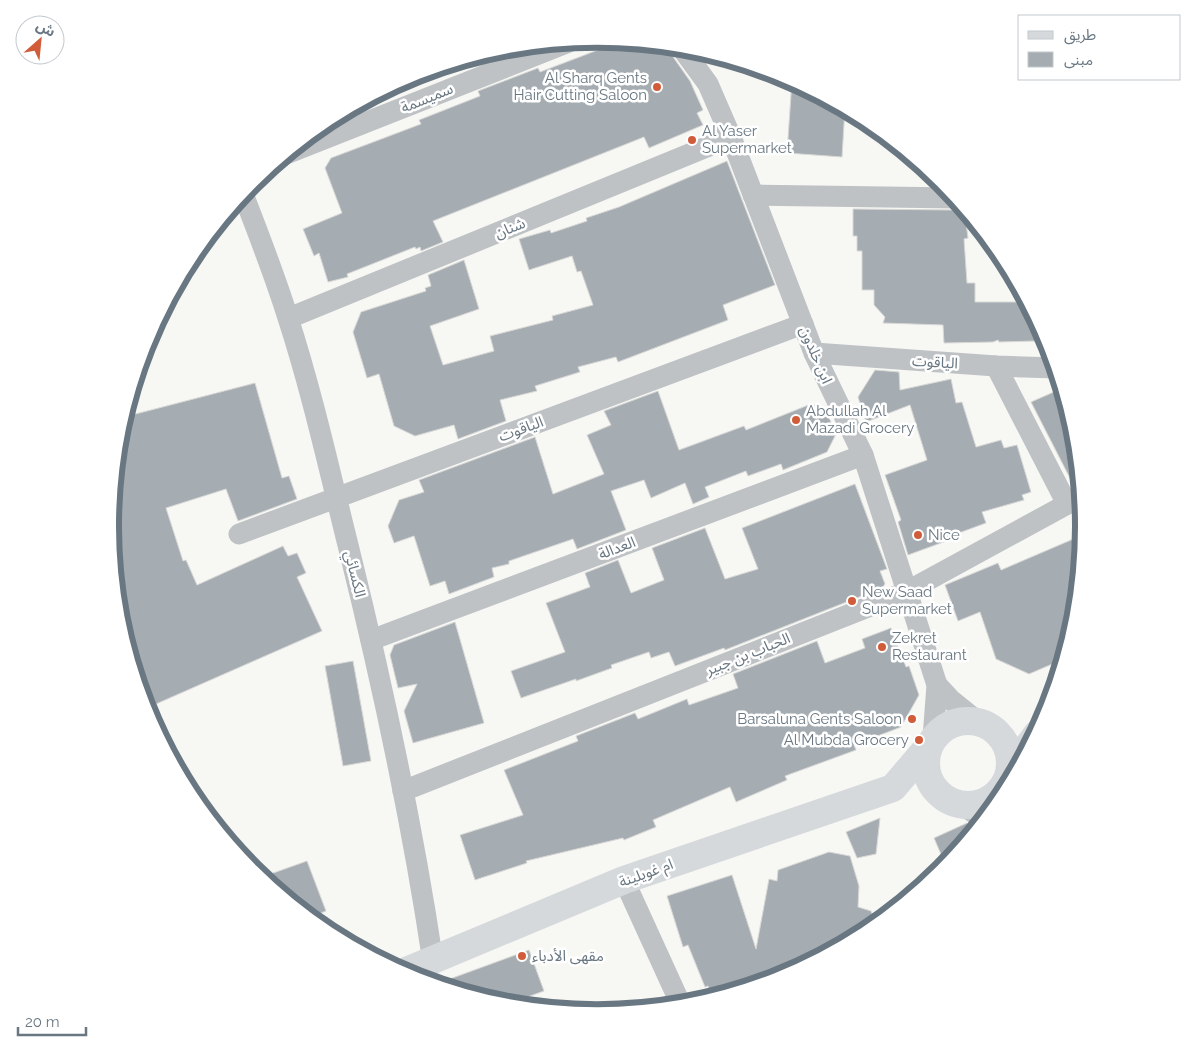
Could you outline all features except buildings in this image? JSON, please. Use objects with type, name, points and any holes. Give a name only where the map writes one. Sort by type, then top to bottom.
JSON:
[{"type":"street","name":"سميسمة","points":[[308,145],[545,51]]},
{"type":"street","name":"ابن خلدون","points":[[688,57],[708,84],[731,137],[814,353],[863,455],[937,685],[931,742]]},
{"type":"street","name":"ابن خلدون","points":[[705,60],[708,84]]},
{"type":"street","name":"شنان","points":[[289,318],[731,137]]},
{"type":"street","points":[[753,195],[945,198]]},
{"type":"street","name":"الكسائي","points":[[246,202],[266,251],[289,318],[337,498],[372,640],[403,790],[433,962]]},
{"type":"street","name":"الياقوت","points":[[239,534],[803,324]]},
{"type":"street","name":"الياقوت","points":[[814,353],[996,366],[1049,368]]},
{"type":"street","points":[[996,366],[1075,500]]},
{"type":"street","name":"العدالة","points":[[372,640],[863,455]]},
{"type":"street","name":"الحباب بن جبير","points":[[403,790],[906,592],[1075,500]]},
{"type":"street","name":"ابن خلدون","points":[[937,685],[951,700],[985,725]]},
{"type":"street","points":[[993,796],[984,803],[965,808],[893,788],[945,727],[960,721],[1031,729]]},
{"type":"street","points":[[985,725],[1004,740],[1010,755],[1006,774]]},
{"type":"street","points":[[931,742],[925,761],[927,776],[934,790],[965,808]]},
{"type":"street","name":"ام غويلينة","points":[[415,968],[624,880],[893,788]]},
{"type":"street","points":[[624,880],[677,997]]},
{"type":"place","name":"Al Sharq Gents Hair Cutting Saloon","points":[[657,87]]},
{"type":"place","name":"Al Yaser Supermarket","points":[[692,140]]},
{"type":"place","name":"Abdullah Al Mazadi Grocery","points":[[796,420]]},
{"type":"place","name":"Nice","points":[[918,535]]},
{"type":"place","name":"New Saad Supermarket","points":[[852,601]]},
{"type":"place","name":"Zekret Restaurant","points":[[882,647]]},
{"type":"place","name":"Barsaluna Gents Saloon","points":[[912,719]]},
{"type":"place","name":"Al Mubda Grocery","points":[[919,740]]},
{"type":"place","name":"مقهى الأدباء","points":[[522,956]]}]
